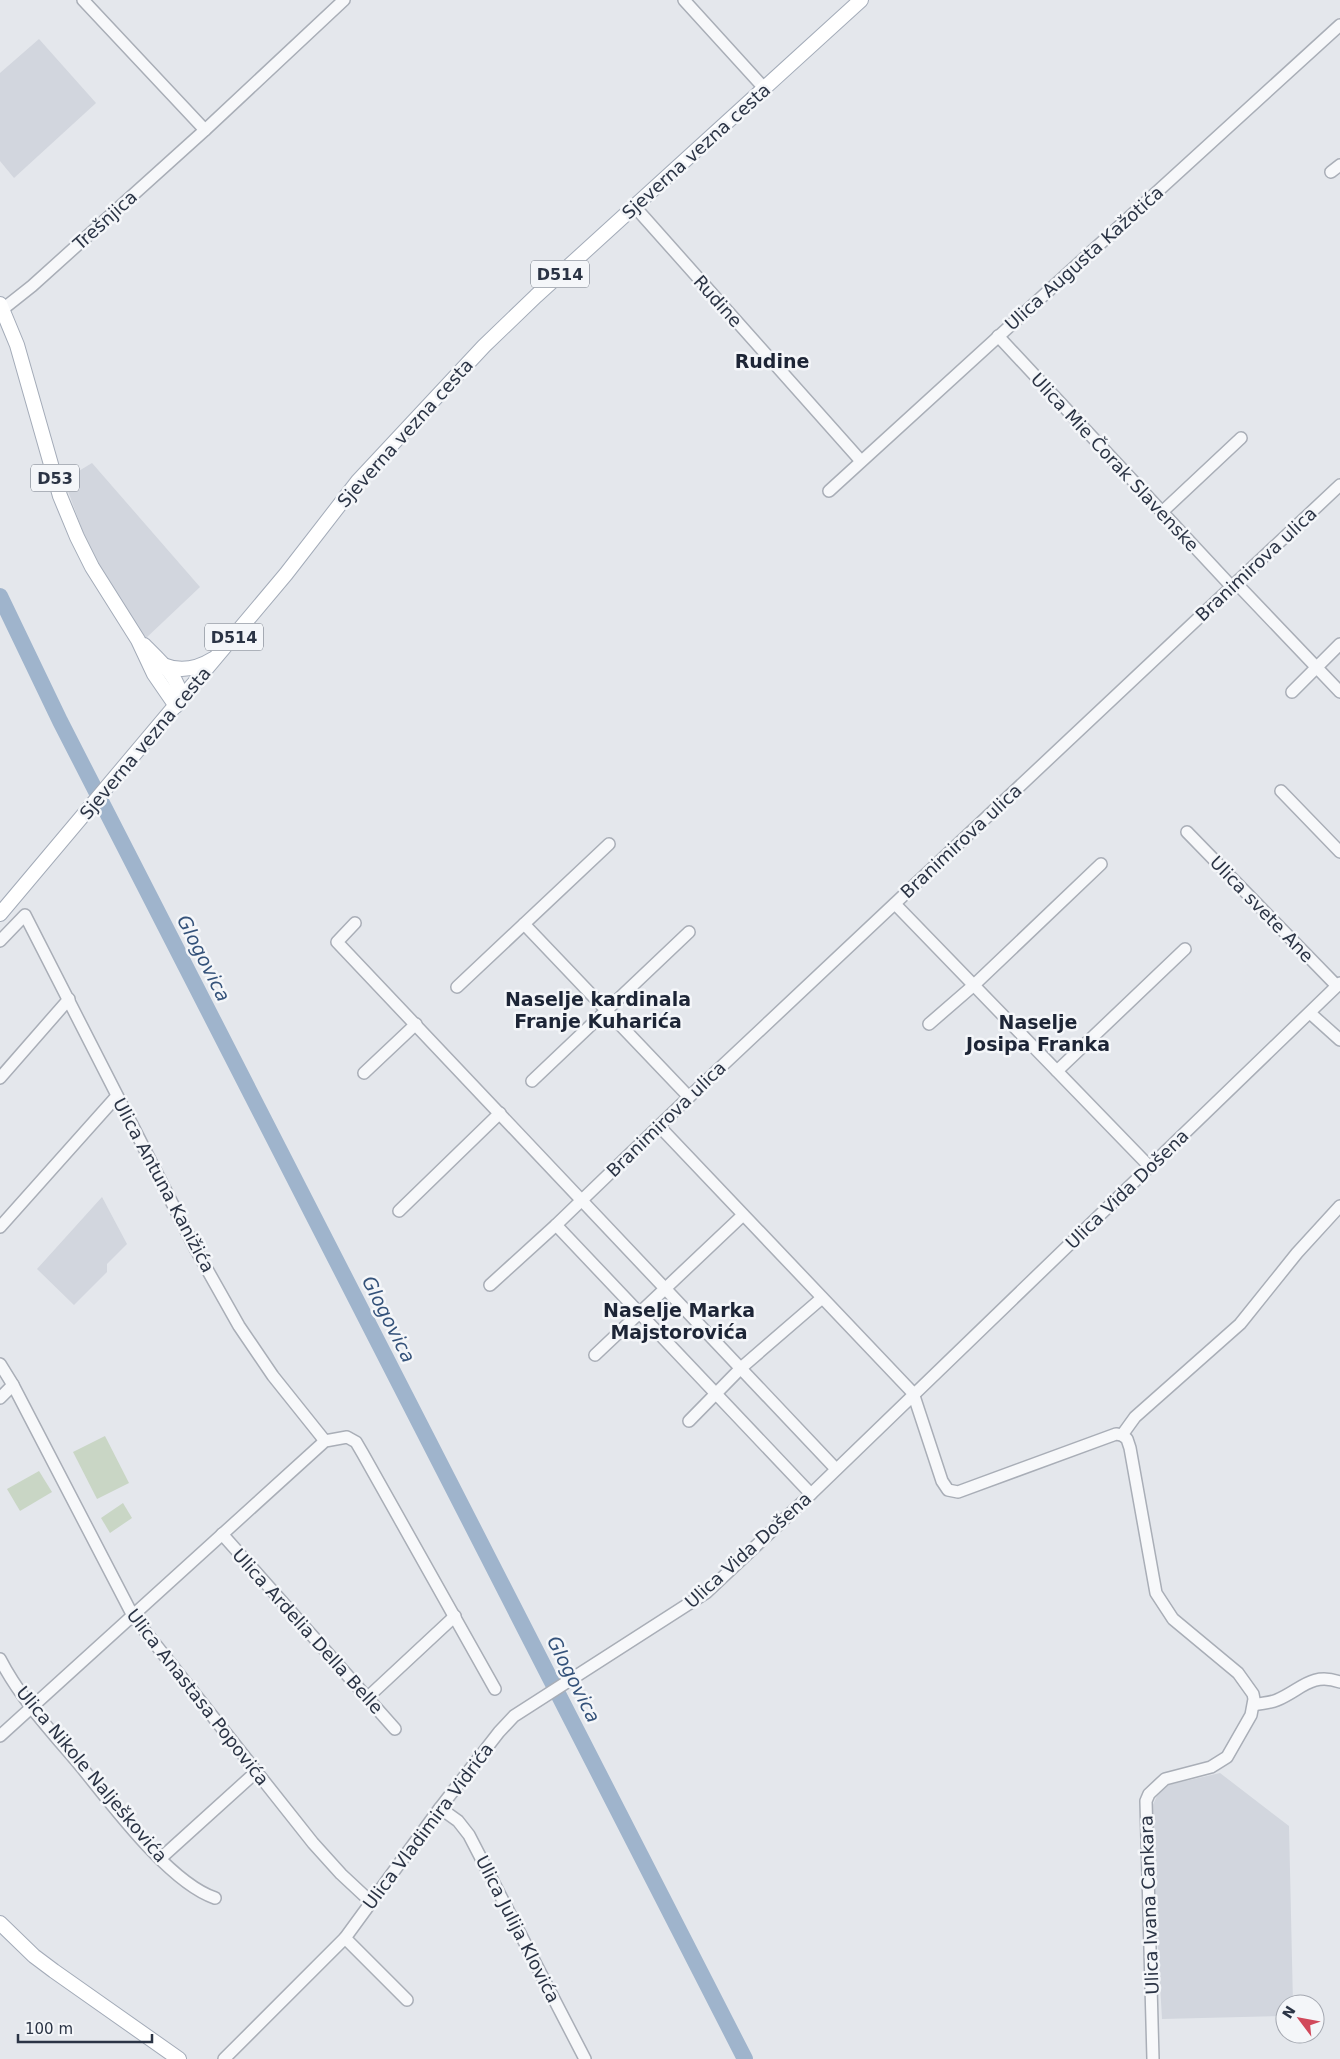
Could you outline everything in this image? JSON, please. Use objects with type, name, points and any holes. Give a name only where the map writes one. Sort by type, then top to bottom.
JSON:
[{"type":"main road","name":"Sjeverna vezna cesta","points":[[0,914],[286,574],[358,481],[435,397],[536,296],[861,0]]},
{"type":"main road","name":"D53","points":[[2,306],[17,345],[60,496],[76,537],[92,567],[138,640],[154,674],[178,703]]},
{"type":"main road","name":"D53","points":[[138,640],[163,665],[176,682],[181,694],[178,703]]},
{"type":"main road","points":[[163,665],[176,669],[191,668],[218,656]]},
{"type":"main road","points":[[0,1923],[27,1950],[54,1971],[179,2059]]},
{"type":"street","points":[[83,0],[205,130]]},
{"type":"street","name":"Trešnjica","points":[[2,306],[32,286],[205,130],[344,0]]},
{"type":"street","points":[[684,0],[764,89]]},
{"type":"street","name":"Ulica Augusta Kažotića","points":[[829,491],[1340,25]]},
{"type":"street","name":"Rudine","points":[[635,207],[861,461]]},
{"type":"street","name":"Ulica Mie Čorak Slavenske","points":[[998,336],[1162,512],[1340,692]]},
{"type":"street","points":[[1162,512],[1241,438]]},
{"type":"street","name":"Branimirova ulica","points":[[490,1285],[556,1225],[689,1097],[1340,485]]},
{"type":"street","points":[[1292,692],[1340,644]]},
{"type":"street","points":[[1281,791],[1340,852]]},
{"type":"street","name":"Ulica svete Ane","points":[[1187,832],[1338,985]]},
{"type":"street","points":[[457,987],[609,844]]},
{"type":"street","points":[[929,1024],[974,985],[1101,864]]},
{"type":"street","points":[[895,904],[1150,1167]]},
{"type":"street","name":"Ulica Antuna Kanižića","points":[[0,941],[25,915],[195,1248],[239,1326],[273,1376],[325,1440]]},
{"type":"street","points":[[355,923],[337,942],[583,1199],[836,1469]]},
{"type":"street","points":[[524,924],[689,1097]]},
{"type":"street","points":[[532,1081],[690,932]]},
{"type":"street","points":[[1057,1070],[1185,949]]},
{"type":"street","name":"Ulica Vida Došena","points":[[514,1716],[707,1592],[1338,985]]},
{"type":"street","points":[[0,1078],[69,999]]},
{"type":"street","points":[[1310,1013],[1340,1040]]},
{"type":"street","points":[[364,1073],[416,1024]]},
{"type":"street","points":[[0,1227],[117,1096]]},
{"type":"street","points":[[399,1211],[500,1113]]},
{"type":"street","points":[[659,1126],[913,1393],[942,1481],[948,1490],[958,1492],[1116,1434],[1122,1435],[1127,1439],[1130,1448],[1156,1593],[1173,1619],[1238,1673],[1253,1694],[1254,1705],[1279,1699],[1301,1685],[1314,1680],[1326,1679],[1340,1682]]},
{"type":"street","points":[[1122,1435],[1135,1417],[1240,1324],[1297,1253],[1340,1206]]},
{"type":"street","points":[[595,1354],[743,1215]]},
{"type":"street","points":[[556,1225],[811,1494]]},
{"type":"street","points":[[689,1422],[742,1368],[822,1298]]},
{"type":"street","name":"Ulica Anastasa Popovića","points":[[0,1364],[13,1385],[133,1616],[329,1862],[371,1902]]},
{"type":"street","points":[[0,1398],[13,1385]]},
{"type":"street","points":[[0,1736],[325,1440],[347,1437],[356,1442],[495,1689]]},
{"type":"street","name":"Ulica Ardelia Della Belle","points":[[222,1534],[395,1728]]},
{"type":"street","points":[[368,1697],[455,1616]]},
{"type":"street","name":"Ulica Nikole Nalješkovića","points":[[0,1659],[32,1708],[134,1831],[160,1858],[204,1894],[215,1898]]},
{"type":"street","name":"Ulica Ivana Cankara","points":[[1153,2059],[1146,1801],[1149,1794],[1165,1779],[1211,1767],[1227,1758],[1251,1715],[1254,1705]]},
{"type":"street","name":"Ulica Vladimira Vidrića","points":[[224,2059],[345,1938],[440,1808],[499,1732],[514,1716]]},
{"type":"street","points":[[160,1858],[256,1772]]},
{"type":"street","name":"Ulica Julija Klovića","points":[[440,1808],[458,1821],[469,1835],[585,2059]]},
{"type":"street","points":[[345,1938],[408,2000]]},
{"type":"shaded area","points":[[39,39],[96,103],[14,178],[0,161],[0,73]]},
{"type":"shaded area","points":[[92,463],[200,587],[145,639],[117,600],[88,546],[64,480]]},
{"type":"shaded area","points":[[102,1197],[127,1244],[107,1264],[107,1272],[74,1305],[37,1269]]},
{"type":"shaded area","points":[[1220,1773],[1289,1826],[1293,1994],[1275,1994],[1275,2016],[1162,2019],[1150,1811],[1157,1796],[1168,1785]]},
{"type":"green space","points":[[105,1436],[129,1483],[97,1499],[73,1452]]},
{"type":"green space","points":[[39,1471],[52,1492],[20,1511],[7,1489]]},
{"type":"green space","points":[[123,1503],[132,1518],[110,1533],[101,1518]]},
{"type":"waterway","name":"Glogovica","points":[[0,596],[60,721],[745,2059]]},
{"type":"district","name":"Rudine","points":[[772,361]]},
{"type":"district","name":"Naselje kardinala Franje Kuharića","points":[[598,1010]]},
{"type":"district","name":"Naselje Josipa Franka","points":[[1038,1033]]},
{"type":"district","name":"Naselje Marka Majstorovića","points":[[679,1321]]}]
